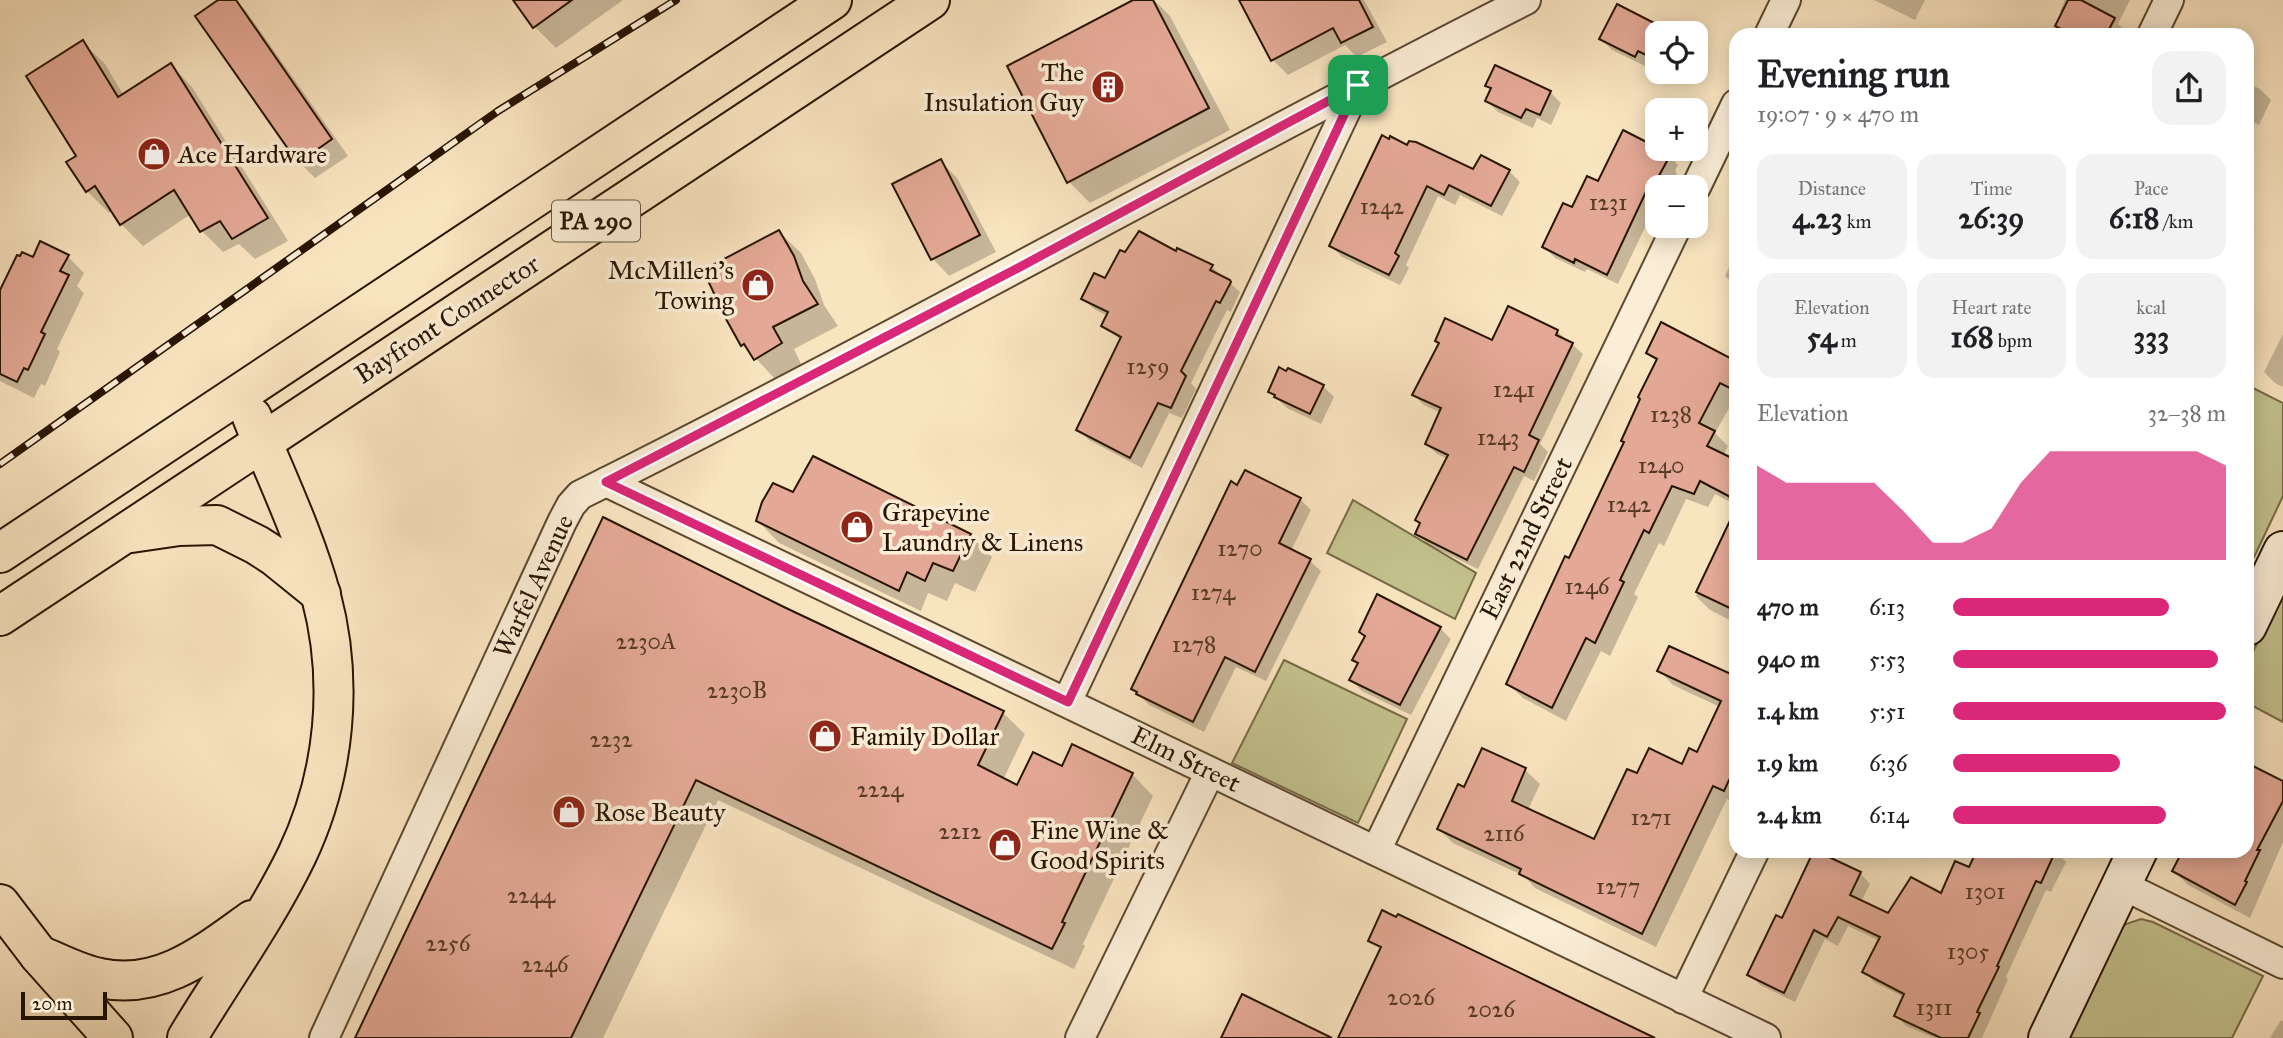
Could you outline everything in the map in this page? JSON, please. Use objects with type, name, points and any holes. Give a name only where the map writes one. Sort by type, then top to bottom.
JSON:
[{"type":"main road","name":"Bayfront Connector","points":[[0,553],[832,0]]},
{"type":"main road","name":"Bayfront Connector","points":[[0,616],[930,0]]},
{"type":"main road","points":[[187,1038],[297,855],[322,786],[331,744],[334,702],[332,665],[328,627],[320,594],[310,562],[242,392]]},
{"type":"main road","points":[[121,534],[178,526],[217,525],[265,551],[320,594]]},
{"type":"main road","points":[[2254,611],[2283,551]]},
{"type":"main road","points":[[2048,1038],[2134,858]]},
{"type":"main road","points":[[0,904],[39,955],[113,1038]]},
{"type":"main road","points":[[39,955],[82,974],[100,978],[117,981],[151,979],[185,966],[265,911]]},
{"type":"street","name":"Warfel Avenue","points":[[324,1038],[562,522],[580,495],[1018,268],[1358,85],[1526,0]]},
{"type":"street","points":[[1772,28],[1786,0]]},
{"type":"street","points":[[2155,28],[2169,0]]},
{"type":"street","points":[[1068,702],[1358,85]]},
{"type":"street","points":[[1702,175],[1729,119]]},
{"type":"street","name":"East 22nd Street","points":[[1376,851],[1671,238]]},
{"type":"street","name":"Elm Street","points":[[606,482],[1766,1038]]},
{"type":"street","points":[[1080,1038],[1210,772]]},
{"type":"street","points":[[1683,999],[1751,858]]},
{"type":"street","points":[[2122,885],[2283,964]]},
{"type":"shaded area","points":[[2254,388],[2283,403],[2283,496],[2254,557]]},
{"type":"shaded area","points":[[1353,500],[1476,573],[1455,619],[1327,553]]},
{"type":"shaded area","points":[[2283,587],[2283,722],[2254,707],[2254,650]]},
{"type":"shaded area","points":[[1284,660],[1407,719],[1358,823],[1232,763]]},
{"type":"shaded area","points":[[2141,919],[2153,922],[2263,976],[2232,1038],[2066,1038],[2120,930],[2126,924]]},
{"type":"building","points":[[218,0],[236,0],[332,139],[298,163],[195,16]]},
{"type":"building","points":[[513,0],[572,0],[533,28]]},
{"type":"building","name":"The Insulation Guy","points":[[1133,0],[1153,0],[1209,108],[1067,183],[1007,66]]},
{"type":"building","points":[[1239,0],[1359,0],[1373,27],[1341,43],[1333,28],[1271,61]]},
{"type":"building","points":[[2068,0],[2081,0],[2115,18],[2110,28],[2055,26]]},
{"type":"building","points":[[1617,4],[1650,21],[1645,21],[1645,54],[1638,51],[1635,57],[1599,39]]},
{"type":"building","points":[[83,40],[118,97],[171,63],[268,218],[232,239],[220,221],[200,232],[174,190],[120,225],[95,186],[86,192],[66,162],[76,156],[26,76]]},
{"type":"building","points":[[1495,65],[1551,91],[1540,115],[1526,109],[1521,118],[1485,101],[1491,88],[1485,86]]},
{"type":"building","points":[[1623,130],[1645,141],[1645,161],[1667,161],[1659,175],[1645,175],[1645,194],[1607,275],[1542,247],[1563,203],[1572,207],[1587,176],[1598,181]]},
{"type":"building","points":[[1382,135],[1407,145],[1409,141],[1416,142],[1473,169],[1481,155],[1510,170],[1491,206],[1449,185],[1444,195],[1427,186],[1395,253],[1399,256],[1389,275],[1329,246]]},
{"type":"building","points":[[941,159],[980,235],[931,260],[892,184]]},
{"type":"building","points":[[779,230],[794,256],[803,281],[818,304],[773,327],[782,343],[754,360],[744,344],[741,346],[703,270]]},
{"type":"building","points":[[1139,231],[1176,251],[1177,248],[1213,265],[1210,270],[1231,282],[1220,303],[1216,301],[1181,371],[1186,376],[1171,408],[1158,403],[1130,458],[1076,430],[1121,337],[1101,326],[1108,312],[1081,299],[1094,273],[1105,278],[1120,250],[1125,252]]},
{"type":"building","points":[[40,241],[69,255],[60,271],[69,275],[41,332],[45,334],[28,370],[24,368],[17,382],[0,374],[0,290],[17,255],[20,256],[22,252],[33,257]]},
{"type":"building","points":[[1508,306],[1558,330],[1556,335],[1573,343],[1529,435],[1539,440],[1524,472],[1514,467],[1467,560],[1415,534],[1420,523],[1415,520],[1448,455],[1425,444],[1441,408],[1412,395],[1439,343],[1435,341],[1445,318],[1492,340]]},
{"type":"building","points":[[1661,322],[1729,357],[1729,388],[1720,383],[1699,423],[1715,431],[1707,446],[1729,457],[1729,496],[1700,481],[1694,494],[1672,486],[1649,533],[1644,530],[1620,580],[1624,582],[1595,643],[1586,638],[1552,708],[1506,684],[1565,556],[1569,558],[1624,442],[1621,441],[1640,399],[1638,397],[1657,359],[1646,353]]},
{"type":"building","points":[[1279,367],[1286,371],[1288,368],[1324,385],[1310,414],[1268,392]]},
{"type":"building","points":[[813,456],[971,534],[953,571],[933,563],[925,581],[907,572],[899,591],[756,521],[762,502],[773,483],[793,492]]},
{"type":"building","points":[[1245,470],[1301,498],[1279,543],[1311,559],[1255,672],[1225,657],[1193,722],[1131,689],[1231,481],[1237,485]]},
{"type":"building","points":[[603,517],[786,608],[1004,711],[978,765],[1017,785],[1033,752],[1062,766],[1072,744],[1133,773],[1062,922],[1065,923],[1052,949],[696,780],[571,1038],[355,1038]]},
{"type":"building","points":[[1729,523],[1729,608],[1696,592]]},
{"type":"building","points":[[1377,594],[1441,627],[1400,705],[1349,680],[1358,663],[1352,660],[1365,636],[1359,632]]},
{"type":"building","points":[[1669,646],[1729,673],[1729,780],[1724,791],[1713,786],[1642,934],[1519,874],[1521,869],[1437,829],[1458,784],[1464,787],[1482,748],[1526,768],[1512,801],[1594,839],[1627,769],[1637,773],[1649,748],[1682,764],[1689,748],[1697,752],[1721,701],[1657,671]]},
{"type":"building","points":[[2254,766],[2283,781],[2283,801],[2257,850],[2260,850],[2235,905],[2172,871],[2179,858],[2254,858]]},
{"type":"building","points":[[1810,858],[1831,858],[1861,872],[1850,895],[1888,913],[1911,877],[1941,893],[1955,861],[1969,867],[1973,858],[2052,858],[2041,883],[2036,881],[1968,1038],[1941,1038],[1894,1016],[1904,994],[1862,972],[1880,937],[1838,917],[1827,937],[1814,930],[1784,993],[1747,975],[1776,915],[1782,918]]},
{"type":"building","points":[[1382,910],[1396,917],[1398,914],[1655,1038],[1338,1038],[1381,947],[1368,941]]},
{"type":"building","points":[[1242,994],[1332,1038],[1221,1038]]},
{"type":"railway","points":[[0,464],[498,111],[676,0]]},
{"type":"place","name":"The Insulation Guy","points":[[1108,87]]},
{"type":"place","name":"Ace Hardware","points":[[154,154]]},
{"type":"place","name":"McMillen's Towing","points":[[758,285]]},
{"type":"place","name":"Grapevine Laundry & Linens","points":[[857,527]]},
{"type":"place","name":"Family Dollar","points":[[825,736]]},
{"type":"place","name":"Rose Beauty","points":[[569,812]]},
{"type":"place","name":"Fine Wine & Good Spirits","points":[[1005,845]]},
{"type":"route","points":[[1358,85],[1068,702],[606,482],[1018,268],[1358,85]]}]
